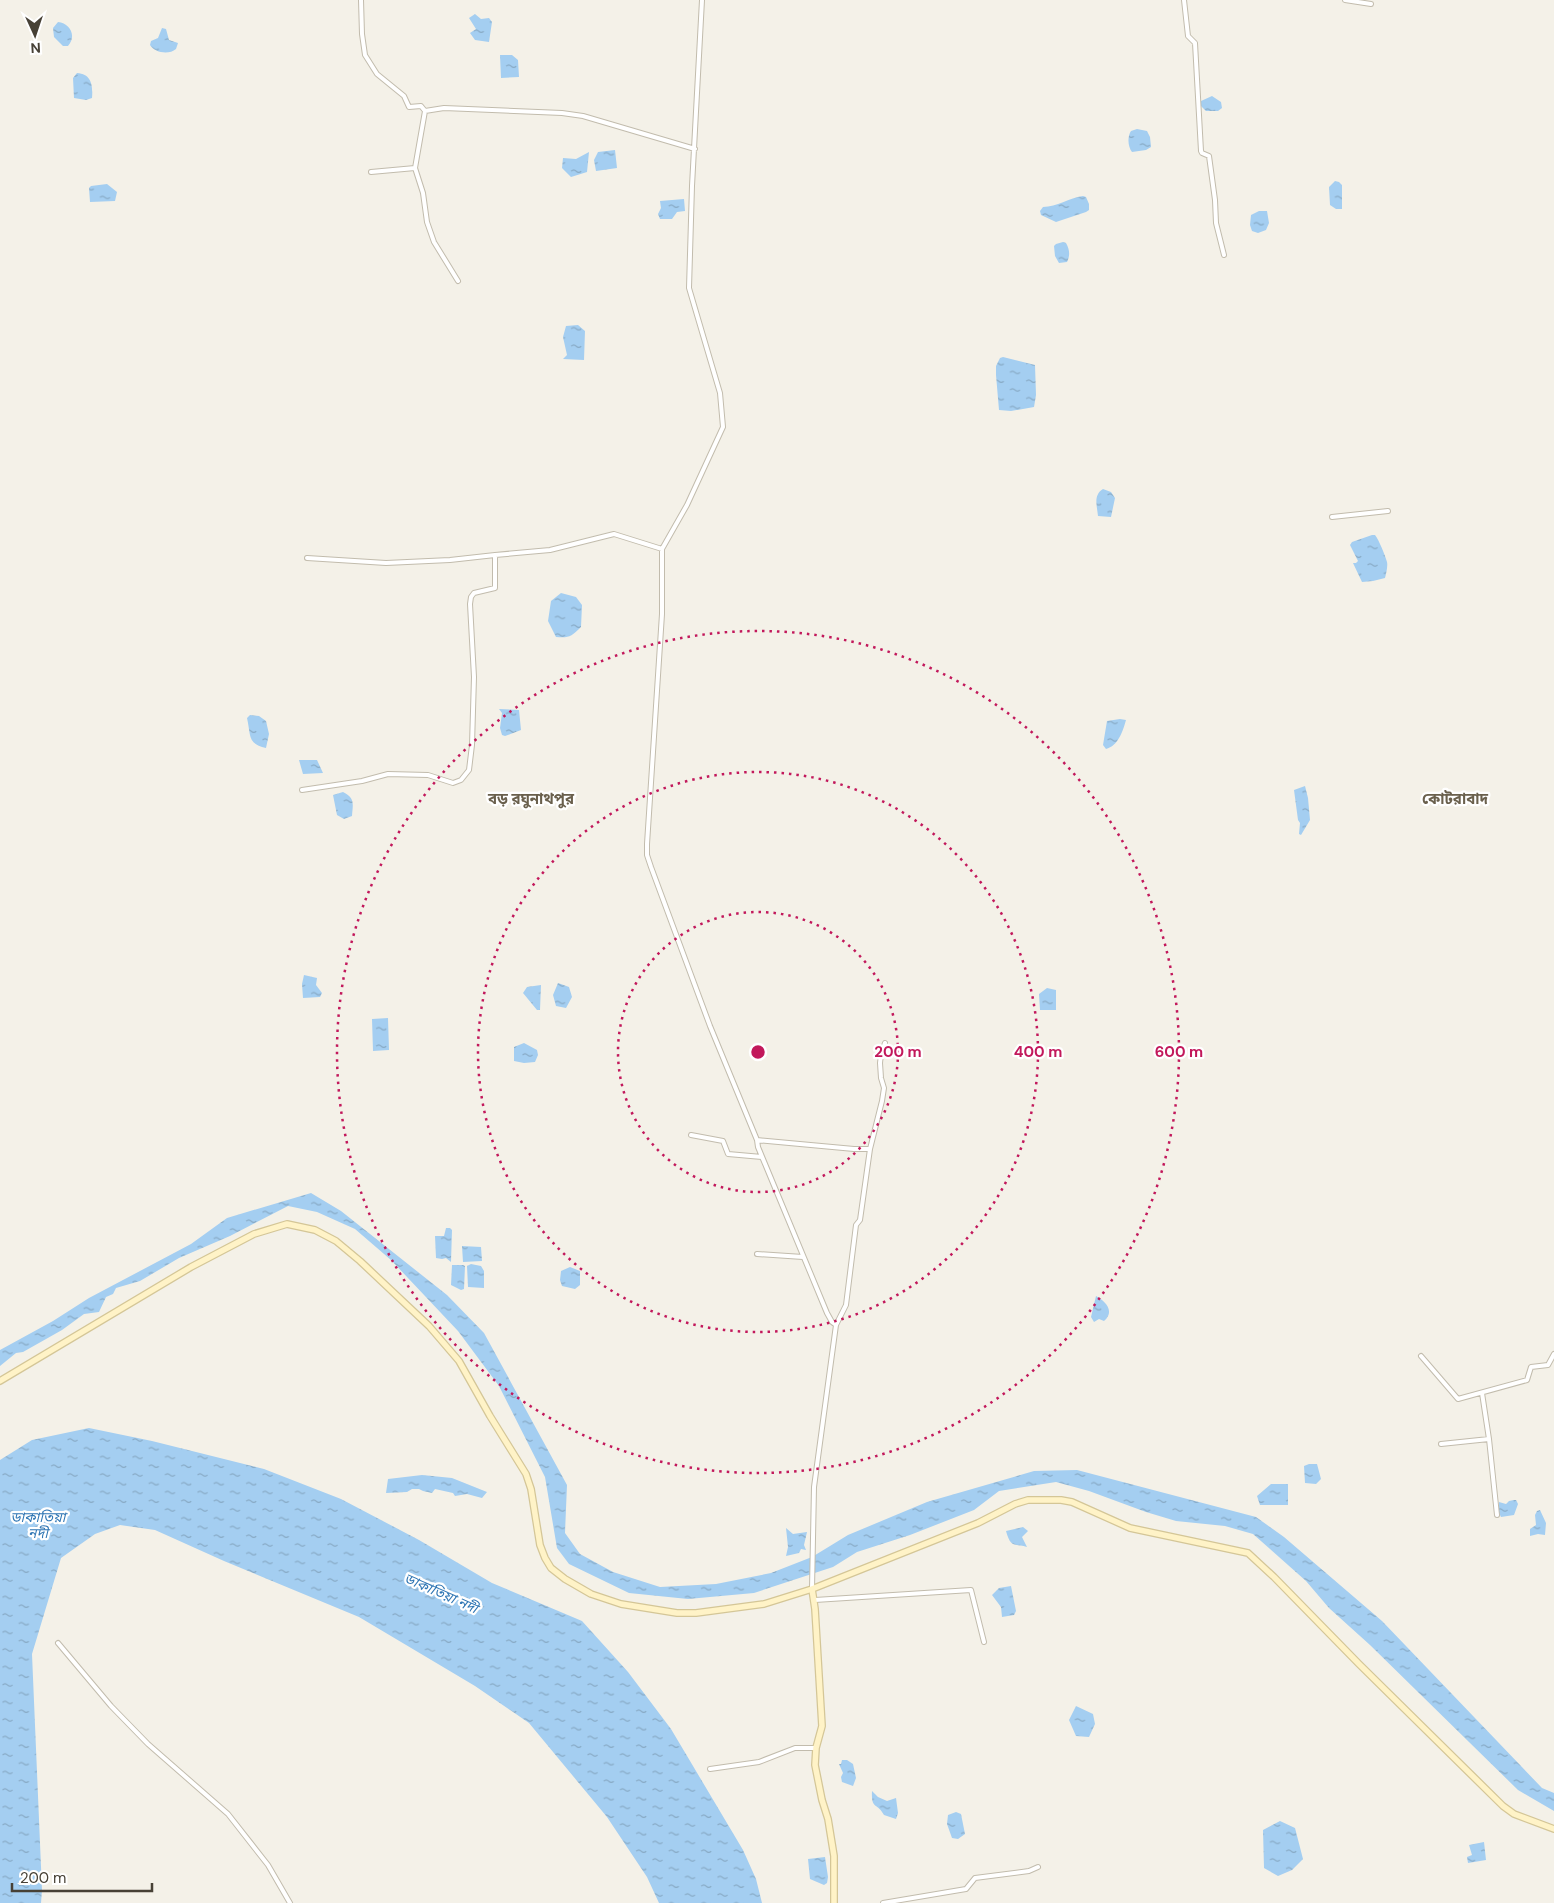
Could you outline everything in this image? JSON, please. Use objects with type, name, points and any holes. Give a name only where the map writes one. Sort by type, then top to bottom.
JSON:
[{"type":"main road","points":[[0,1381],[190,1267],[254,1234],[287,1224],[315,1230],[336,1241],[360,1262],[429,1326],[459,1361],[526,1474],[533,1497],[540,1545],[551,1568],[590,1594],[621,1604],[677,1613],[696,1614],[764,1604],[812,1589],[978,1523],[1015,1504],[1050,1498],[1072,1502],[1104,1518],[1130,1528],[1248,1553],[1423,1728],[1452,1753],[1503,1806],[1514,1814],[1554,1829]]},
{"type":"main road","points":[[812,1589],[815,1600],[822,1726],[816,1748],[815,1765],[828,1819],[834,1856],[834,1903]]},
{"type":"street","points":[[361,0],[365,55],[378,74],[404,96],[409,107],[421,106],[424,111],[415,168],[423,193],[427,222],[434,242],[458,281]]},
{"type":"street","points":[[702,0],[692,186],[689,288],[720,393],[723,426],[687,505],[662,549],[662,614],[647,855],[710,1026],[757,1140],[762,1157],[827,1313],[836,1325]]},
{"type":"street","points":[[1184,0],[1188,36],[1195,43],[1201,151],[1209,156],[1216,200],[1216,223],[1224,255]]},
{"type":"street","points":[[1345,0],[1370,4]]},
{"type":"street","points":[[424,111],[444,108],[562,113],[582,116],[695,149]]},
{"type":"street","points":[[371,172],[415,168]]},
{"type":"street","points":[[1332,517],[1388,511]]},
{"type":"street","points":[[307,558],[386,563],[450,560],[550,550],[614,534],[662,549]]},
{"type":"street","points":[[302,790],[362,781],[388,774],[428,775],[453,783],[461,780],[469,770],[474,677],[471,597],[474,593],[495,588],[495,555]]},
{"type":"street","points":[[812,1589],[814,1487],[836,1325],[846,1305],[856,1225],[860,1220],[863,1206],[862,1201],[870,1149],[883,1095],[884,1088],[880,1063],[885,1043]]},
{"type":"street","points":[[691,1135],[722,1141],[728,1154],[762,1157]]},
{"type":"street","points":[[757,1140],[870,1149]]},
{"type":"street","points":[[757,1254],[803,1257]]},
{"type":"street","points":[[1421,1356],[1458,1399],[1526,1380],[1531,1367],[1548,1366],[1554,1354]]},
{"type":"street","points":[[1482,1393],[1497,1515]]},
{"type":"street","points":[[1440,1444],[1489,1440]]},
{"type":"street","points":[[815,1600],[971,1590],[984,1642]]},
{"type":"street","points":[[58,1643],[111,1706],[148,1744],[228,1814],[268,1865],[290,1903]]},
{"type":"street","points":[[710,1769],[759,1762],[795,1748],[816,1748]]},
{"type":"street","points":[[883,1903],[966,1889],[975,1878],[1029,1871],[1038,1867]]},
{"type":"water","points":[[475,14],[481,19],[489,18],[492,22],[489,42],[475,40],[470,33],[476,29],[469,18]]},
{"type":"water","points":[[58,22],[69,27],[71,31],[72,38],[68,46],[63,46],[54,37],[53,28]]},
{"type":"water","points":[[162,28],[166,29],[169,40],[178,43],[173,51],[155,50],[150,45],[151,41],[158,38]]},
{"type":"water","points":[[500,55],[512,55],[518,60],[519,77],[501,78]]},
{"type":"water","points":[[77,73],[89,78],[92,85],[92,98],[86,100],[74,98],[73,78]]},
{"type":"water","points":[[1212,96],[1221,102],[1222,108],[1218,111],[1206,111],[1201,106],[1201,101]]},
{"type":"water","points":[[1137,129],[1147,131],[1151,147],[1146,150],[1132,152],[1129,145],[1129,136],[1131,131]]},
{"type":"water","points":[[615,150],[617,168],[596,171],[594,160],[598,152]]},
{"type":"water","points":[[589,152],[587,172],[571,177],[562,168],[563,158],[576,159]]},
{"type":"water","points":[[1335,181],[1342,185],[1342,209],[1336,209],[1330,205],[1329,187]]},
{"type":"water","points":[[107,184],[117,192],[115,201],[90,202],[89,188],[91,186]]},
{"type":"water","points":[[1083,196],[1086,197],[1089,204],[1089,210],[1086,212],[1056,222],[1041,215],[1040,211],[1043,207],[1053,206]]},
{"type":"water","points":[[684,199],[685,211],[677,212],[672,219],[660,219],[658,214],[661,208],[660,201]]},
{"type":"water","points":[[1259,211],[1267,211],[1269,223],[1266,230],[1258,233],[1252,231],[1250,225],[1251,215]]},
{"type":"water","points":[[1063,242],[1066,243],[1068,248],[1069,257],[1067,262],[1059,263],[1055,256],[1054,246]]},
{"type":"water","points":[[578,325],[585,331],[584,360],[563,359],[567,355],[563,337],[566,326]]},
{"type":"water","points":[[1003,357],[1035,365],[1036,395],[1034,407],[1011,411],[999,410],[996,366],[1000,358]]},
{"type":"water","points":[[1103,489],[1111,492],[1115,498],[1111,517],[1098,516],[1097,498]]},
{"type":"water","points":[[1372,535],[1377,537],[1387,564],[1385,578],[1362,582],[1353,563],[1358,561],[1350,545],[1352,542]]},
{"type":"water","points":[[561,593],[576,597],[582,605],[581,627],[570,636],[556,637],[548,621],[551,601]]},
{"type":"water","points":[[499,709],[519,710],[521,730],[505,736],[502,735],[500,728],[502,713]]},
{"type":"water","points":[[250,715],[259,716],[266,721],[269,734],[266,748],[256,744],[251,738],[247,718]]},
{"type":"water","points":[[1126,720],[1122,733],[1114,745],[1106,749],[1103,745],[1107,721]]},
{"type":"water","points":[[299,760],[317,760],[323,773],[303,774]]},
{"type":"water","points":[[1305,786],[1310,820],[1301,835],[1299,834],[1300,823],[1294,790]]},
{"type":"water","points":[[343,792],[350,796],[353,804],[352,816],[344,819],[337,815],[333,795]]},
{"type":"water","points":[[304,975],[317,978],[316,985],[322,993],[320,997],[303,998],[302,984]]},
{"type":"water","points":[[558,983],[569,987],[572,997],[566,1008],[556,1006],[553,995]]},
{"type":"water","points":[[541,985],[540,1010],[537,1010],[523,993],[527,987]]},
{"type":"water","points":[[1047,988],[1056,990],[1056,1010],[1040,1010],[1039,994]]},
{"type":"water","points":[[388,1018],[389,1050],[373,1051],[372,1019]]},
{"type":"water","points":[[524,1043],[537,1050],[538,1055],[535,1062],[524,1063],[514,1061],[514,1047]]},
{"type":"water","points":[[311,1193],[341,1211],[447,1295],[484,1333],[567,1485],[565,1533],[580,1554],[613,1572],[660,1587],[716,1584],[771,1573],[812,1557],[848,1535],[927,1502],[1034,1471],[1077,1470],[1256,1517],[1284,1537],[1382,1621],[1542,1788],[1554,1793],[1554,1811],[1518,1790],[1370,1645],[1329,1608],[1306,1581],[1253,1534],[1225,1526],[1176,1521],[1089,1491],[1056,1482],[999,1491],[974,1510],[910,1535],[857,1552],[833,1567],[754,1593],[688,1599],[629,1593],[569,1564],[557,1548],[545,1477],[499,1386],[458,1331],[391,1260],[355,1229],[317,1212],[288,1206],[230,1236],[179,1258],[140,1281],[116,1288],[113,1294],[106,1297],[99,1312],[84,1314],[62,1330],[23,1352],[16,1353],[0,1366],[0,1350],[53,1321],[89,1298],[191,1244],[227,1218]]},
{"type":"water","points":[[446,1228],[452,1230],[451,1262],[446,1258],[436,1258],[435,1236],[444,1236]]},
{"type":"water","points":[[462,1246],[481,1247],[482,1261],[463,1262]]},
{"type":"water","points":[[471,1264],[481,1266],[484,1271],[484,1288],[468,1287],[467,1266]]},
{"type":"water","points":[[452,1265],[465,1266],[464,1289],[461,1290],[451,1285]]},
{"type":"water","points":[[570,1267],[580,1271],[580,1285],[575,1289],[562,1286],[560,1280],[561,1271]]},
{"type":"water","points":[[1096,1296],[1108,1306],[1109,1313],[1104,1321],[1099,1319],[1094,1322],[1091,1317]]},
{"type":"water","name":"ডাকাতিয়া নদী","points":[[89,1428],[152,1441],[264,1469],[341,1499],[419,1540],[492,1583],[582,1621],[628,1672],[671,1729],[743,1850],[756,1879],[762,1903],[659,1903],[647,1877],[607,1817],[529,1723],[475,1686],[359,1617],[155,1530],[120,1525],[95,1534],[61,1558],[32,1654],[41,1903],[0,1903],[0,1460],[32,1440]]},
{"type":"water","points":[[1317,1464],[1321,1479],[1316,1484],[1305,1483],[1304,1466]]},
{"type":"water","points":[[422,1475],[452,1478],[487,1492],[482,1498],[467,1494],[455,1496],[453,1493],[435,1489],[432,1493],[412,1489],[407,1492],[386,1493],[388,1479]]},
{"type":"water","points":[[1271,1484],[1288,1484],[1288,1505],[1260,1505],[1257,1496]]},
{"type":"water","points":[[1516,1500],[1518,1504],[1514,1515],[1501,1517],[1499,1502],[1506,1504],[1509,1501]]},
{"type":"water","points":[[1540,1510],[1546,1523],[1545,1535],[1530,1536],[1530,1529],[1536,1525],[1535,1515]]},
{"type":"water","points":[[1023,1527],[1028,1531],[1022,1537],[1027,1547],[1011,1542],[1006,1531]]},
{"type":"water","points":[[786,1528],[793,1534],[807,1532],[804,1545],[806,1550],[801,1549],[799,1553],[786,1556],[788,1547]]},
{"type":"water","points":[[1011,1586],[1016,1611],[1014,1615],[1002,1617],[1001,1607],[992,1595],[999,1588]]},
{"type":"water","points":[[1076,1706],[1093,1714],[1095,1724],[1089,1737],[1076,1736],[1069,1720]]},
{"type":"water","points":[[842,1760],[847,1760],[853,1764],[856,1778],[853,1786],[842,1782],[841,1777],[843,1773],[839,1764],[841,1764]]},
{"type":"water","points":[[872,1791],[878,1797],[887,1801],[896,1798],[898,1813],[896,1819],[884,1815],[874,1804],[872,1801]]},
{"type":"water","points":[[956,1812],[961,1814],[965,1834],[958,1839],[952,1838],[947,1824],[948,1815]]},
{"type":"water","points":[[1280,1821],[1295,1828],[1303,1859],[1292,1870],[1278,1876],[1264,1868],[1263,1830]]},
{"type":"water","points":[[1484,1842],[1486,1860],[1468,1863],[1467,1857],[1472,1855],[1469,1845]]},
{"type":"water","points":[[825,1857],[828,1877],[827,1883],[824,1885],[810,1879],[808,1859]]},
{"type":"district","name":"বড় রঘুনাথপুর","points":[[531,799]]},
{"type":"district","name":"কোটরাবাদ","points":[[1455,799]]}]
